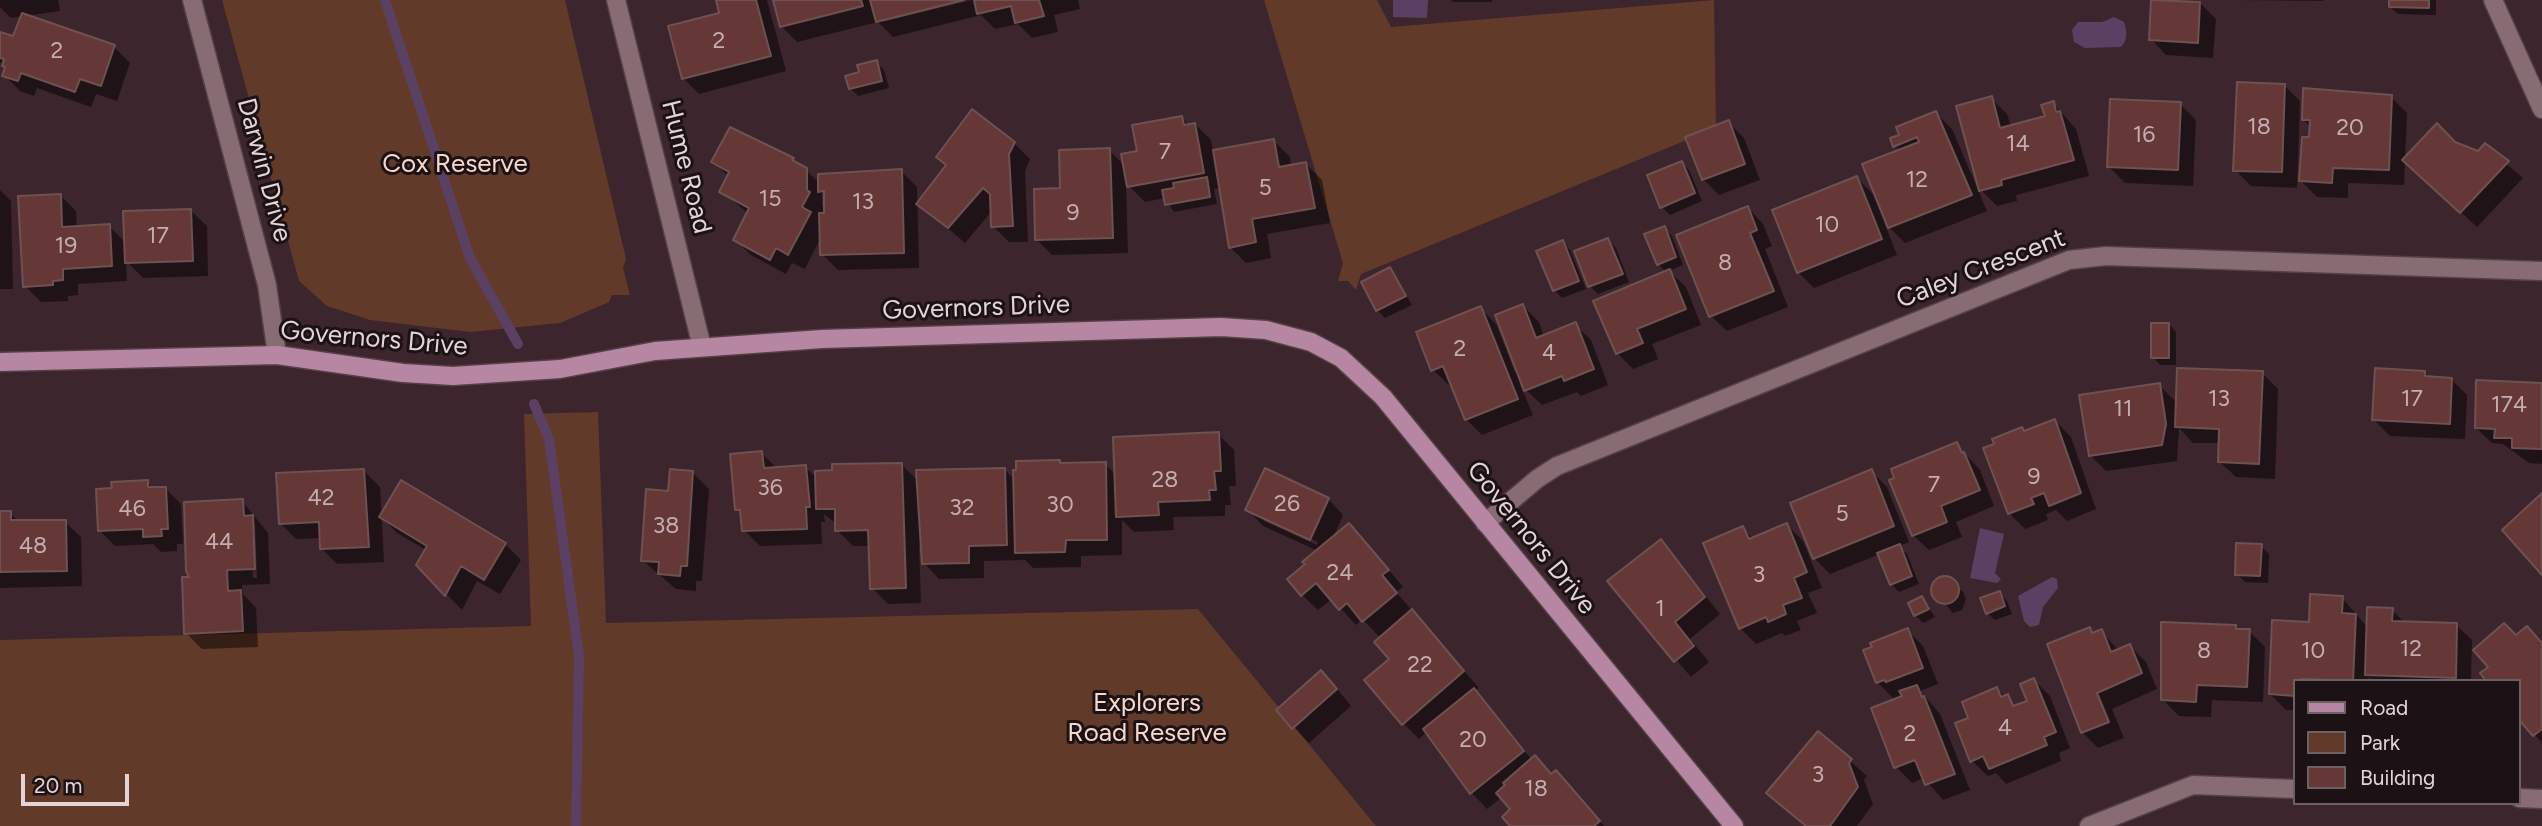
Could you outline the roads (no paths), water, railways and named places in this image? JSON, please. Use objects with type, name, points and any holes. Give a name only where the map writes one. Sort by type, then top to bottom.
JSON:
[{"type":"main road","name":"Governors Drive","points":[[0,362],[277,355],[403,373],[453,376],[560,369],[655,351],[821,339],[1193,328],[1243,328],[1277,332],[1321,346],[1362,375],[1734,826]]},
{"type":"street","name":"Darwin Drive","points":[[192,0],[267,285],[277,355]]},
{"type":"street","name":"Hume Road","points":[[616,0],[702,347]]},
{"type":"street","points":[[2493,0],[2542,109]]},
{"type":"street","name":"Caley Crescent","points":[[1485,523],[1527,487],[1557,466],[2069,260],[2106,256],[2542,271]]},
{"type":"street","points":[[2089,826],[2193,785],[2294,789]]},
{"type":"street","points":[[2521,798],[2542,799]]},
{"type":"waterway","points":[[385,0],[470,258],[518,344]]},
{"type":"waterway","points":[[534,404],[549,439],[579,656],[576,826]]},
{"type":"park label","name":"Cox Reserve","points":[[455,164]]},
{"type":"park label","name":"Explorers Road Reserve","points":[[1147,718]]}]
